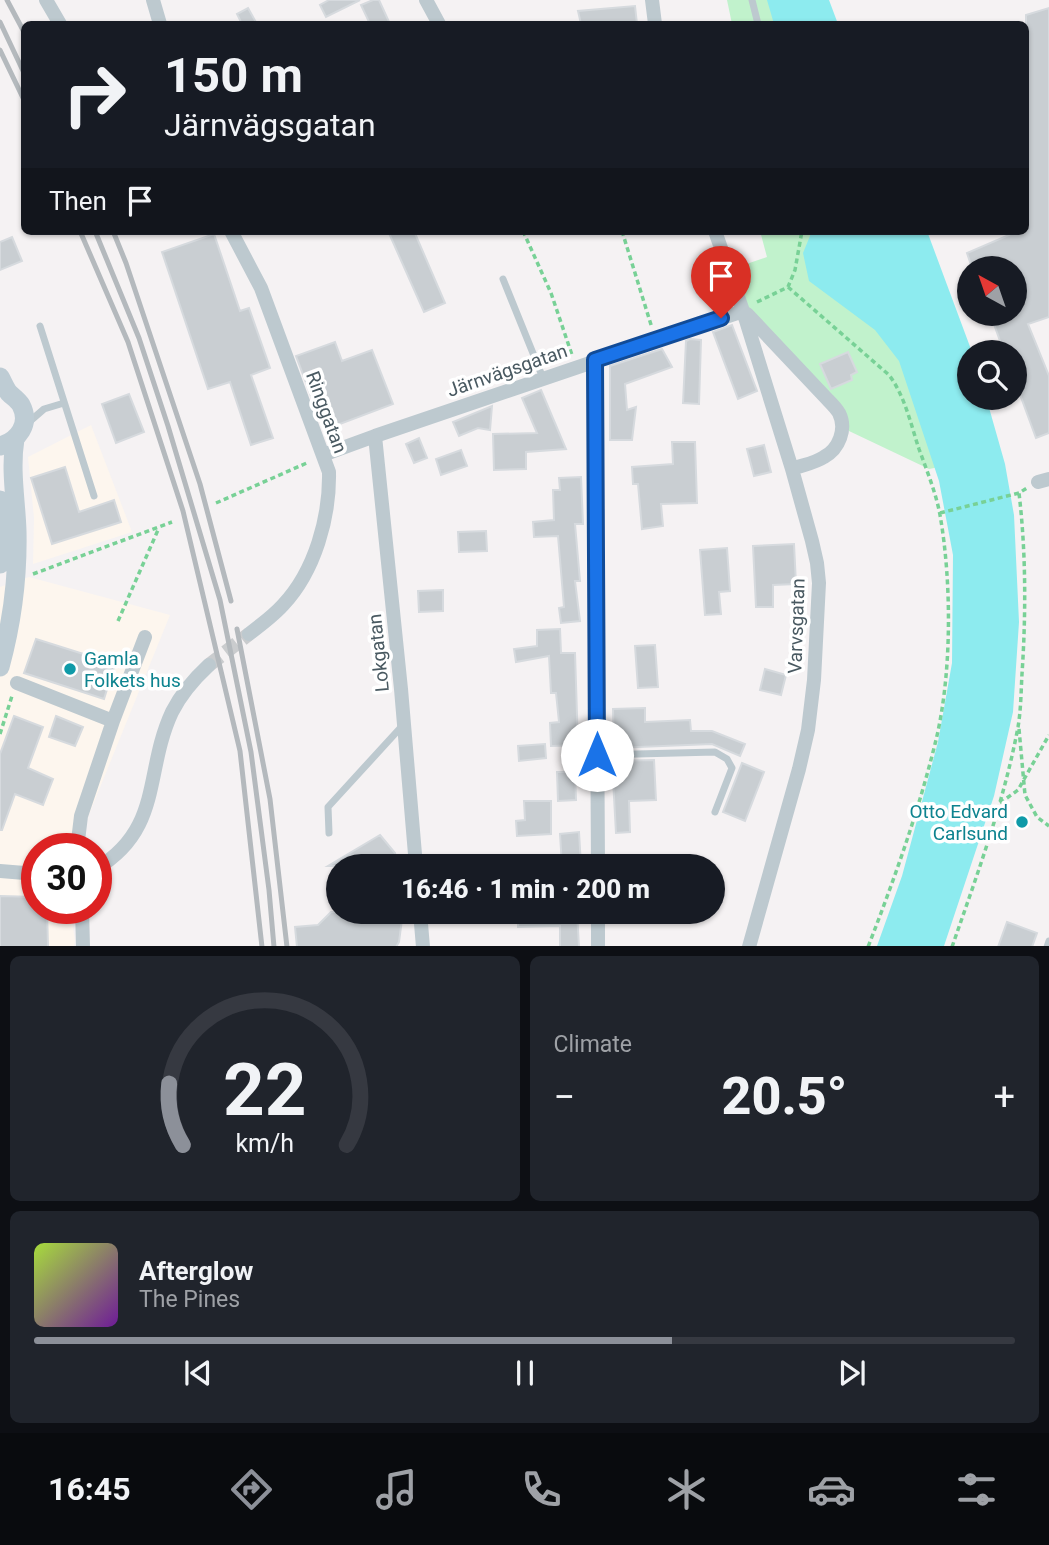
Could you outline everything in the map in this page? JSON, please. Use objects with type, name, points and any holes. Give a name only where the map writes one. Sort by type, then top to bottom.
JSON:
[{"type":"main road","points":[[0,667],[9,623],[16,562],[13,437],[24,415],[7,391]]},
{"type":"main road","points":[[0,500],[0,564]]},
{"type":"street","points":[[46,0],[58,21]]},
{"type":"street","points":[[153,0],[159,21]]},
{"type":"street","points":[[426,0],[437,21]]},
{"type":"street","points":[[652,0],[655,21]]},
{"type":"street","name":"Ringgatan","points":[[233,235],[261,288],[329,472],[329,489],[321,533],[307,570],[284,604],[249,634]]},
{"type":"street","name":"Varvsgatan","points":[[716,235],[792,468],[812,541],[819,583],[814,680],[808,730],[749,946]]},
{"type":"street","points":[[743,311],[838,412],[842,424],[836,447],[827,456],[792,468]]},
{"type":"street","name":"Järnvägsgatan","points":[[323,455],[743,311]]},
{"type":"street","points":[[595,360],[598,854]]},
{"type":"street","name":"Lokgatan","points":[[375,436],[415,854]]},
{"type":"street","points":[[79,833],[81,816],[113,721],[145,637]]},
{"type":"street","points":[[112,859],[126,846],[138,828],[152,792],[163,739],[173,712],[184,693],[209,665]]},
{"type":"street","points":[[17,683],[113,721]]},
{"type":"street","points":[[1,870],[21,872]]},
{"type":"street","points":[[82,924],[83,946]]},
{"type":"street","points":[[421,924],[423,946]]},
{"type":"street","points":[[598,924],[599,946]]},
{"type":"lane","points":[[752,0],[757,21]]},
{"type":"lane","points":[[503,279],[543,378]]},
{"type":"lane","points":[[40,326],[94,496]]},
{"type":"lane","points":[[7,391],[44,409]]},
{"type":"lane","points":[[13,437],[44,409],[64,403]]},
{"type":"lane","points":[[330,833],[328,807],[404,724]]},
{"type":"lane","points":[[597,755],[715,752],[727,759],[732,768],[716,812]]},
{"type":"path","points":[[525,235],[551,293],[576,367]]},
{"type":"path","points":[[623,235],[655,340]]},
{"type":"path","points":[[743,311],[788,287],[795,270],[801,235]]},
{"type":"path","points":[[788,287],[895,383],[931,480],[945,547],[948,639],[944,692],[936,742],[914,821],[868,946]]},
{"type":"path","points":[[216,503],[323,455]]},
{"type":"path","points":[[940,513],[1020,493],[1023,519],[1025,629],[1018,724],[999,804],[952,946]]},
{"type":"path","points":[[29,575],[172,522]]},
{"type":"path","points":[[118,621],[158,528]]},
{"type":"path","points":[[1018,724],[1025,795],[1037,817],[1049,826]]},
{"type":"path","points":[[999,804],[1018,790],[1049,735]]},
{"type":"shaded area","points":[[91,425],[132,532],[33,564],[34,518],[28,457]]},
{"type":"shaded area","points":[[29,577],[170,615],[81,833],[21,833],[21,924],[72,924],[74,946],[0,946],[0,587]]},
{"type":"green space","points":[[727,0],[807,0],[814,21],[731,21]]},
{"type":"green space","points":[[761,235],[891,235],[976,460],[929,469],[849,431],[836,402],[741,301],[729,270],[767,257]]},
{"type":"water","points":[[767,0],[829,0],[837,21],[773,21]]},
{"type":"water","points":[[810,235],[928,235],[957,312],[957,326],[962,326],[968,340],[957,340],[957,410],[990,410],[1005,464],[1014,515],[1019,622],[1013,712],[994,796],[944,946],[877,946],[902,876],[938,742],[952,663],[953,555],[939,481],[899,361],[875,330],[809,281],[803,253]]},
{"type":"building","points":[[329,0],[360,0],[326,17],[320,5]]},
{"type":"building","points":[[379,0],[389,21],[369,21],[361,5]]},
{"type":"building","points":[[635,6],[637,21],[580,21],[578,11]]},
{"type":"building","points":[[248,8],[255,21],[240,21],[237,14]]},
{"type":"building","points":[[1049,8],[1049,317],[1028,324],[1049,376],[1049,433],[1036,438],[1026,410],[1027,340],[1000,340],[995,326],[1027,326],[1027,256],[968,256],[967,253],[1009,235],[1029,235],[1029,21],[1026,21],[1026,15]]},
{"type":"building","points":[[214,235],[240,311],[249,308],[270,368],[251,375],[273,438],[251,445],[230,382],[208,389],[162,252]]},
{"type":"building","points":[[390,235],[416,235],[445,303],[424,312]]},
{"type":"building","points":[[12,237],[22,261],[0,270],[0,242]]},
{"type":"building","points":[[732,325],[757,391],[738,399],[713,332]]},
{"type":"building","points":[[701,340],[699,404],[683,403],[686,341]]},
{"type":"building","points":[[335,342],[342,361],[372,350],[393,404],[324,430],[296,356]]},
{"type":"building","points":[[662,349],[672,367],[625,384],[627,410],[636,407],[632,440],[610,440],[610,366]]},
{"type":"building","points":[[848,352],[857,372],[851,375],[852,380],[831,389],[820,364]]},
{"type":"building","points":[[541,390],[566,449],[526,452],[526,469],[494,470],[493,434],[537,433],[522,398]]},
{"type":"building","points":[[129,394],[144,432],[116,443],[102,404]]},
{"type":"building","points":[[492,406],[490,430],[478,428],[459,436],[453,422]]},
{"type":"building","points":[[419,438],[427,458],[414,463],[406,444]]},
{"type":"building","points":[[672,442],[695,442],[697,503],[661,504],[663,526],[642,529],[638,484],[633,484],[632,467],[673,464]]},
{"type":"building","points":[[764,445],[771,472],[754,476],[747,449]]},
{"type":"building","points":[[461,450],[467,466],[441,475],[436,459]]},
{"type":"building","points":[[65,467],[79,512],[114,500],[121,522],[52,544],[31,478]]},
{"type":"building","points":[[581,477],[583,524],[575,524],[580,581],[575,581],[580,621],[561,623],[559,608],[564,607],[558,536],[534,537],[533,522],[554,520],[553,490],[560,490],[559,478]]},
{"type":"building","points":[[486,531],[487,551],[459,552],[458,532]]},
{"type":"building","points":[[794,544],[796,584],[773,585],[773,607],[756,607],[753,546]]},
{"type":"building","points":[[727,548],[730,591],[719,592],[721,614],[705,615],[700,550]]},
{"type":"building","points":[[443,590],[443,611],[419,612],[418,591]]},
{"type":"building","points":[[560,629],[561,653],[575,653],[578,745],[551,746],[550,723],[559,722],[556,693],[551,693],[549,656],[516,662],[514,649],[537,646],[537,630]]},
{"type":"building","name":"Gamla Folkets hus","points":[[36,639],[115,664],[104,699],[24,673]]},
{"type":"building","points":[[655,645],[658,687],[638,688],[635,646]]},
{"type":"building","points":[[765,669],[786,675],[781,695],[760,690]]},
{"type":"building","points":[[645,708],[645,722],[690,720],[691,731],[712,731],[745,744],[740,756],[712,744],[614,748],[613,709]]},
{"type":"building","points":[[14,716],[43,727],[28,768],[53,779],[43,805],[15,794],[0,830],[0,754]]},
{"type":"building","points":[[56,716],[83,727],[75,746],[49,737]]},
{"type":"building","points":[[545,744],[546,758],[519,761],[518,746]]},
{"type":"building","points":[[654,760],[656,800],[629,801],[630,832],[616,833],[612,761]]},
{"type":"building","points":[[742,763],[764,772],[745,821],[723,812]]},
{"type":"building","points":[[557,772],[575,772],[576,800],[558,801]]},
{"type":"building","points":[[524,801],[551,801],[551,834],[517,836],[516,821],[525,820]]},
{"type":"building","points":[[579,832],[580,854],[561,854],[560,834]]},
{"type":"building","points":[[380,835],[395,854],[348,854]]},
{"type":"building","points":[[0,896],[21,897],[21,924],[47,924],[48,946],[0,946]]},
{"type":"building","points":[[326,917],[326,924],[401,924],[397,946],[297,946],[295,927],[318,925]]},
{"type":"building","points":[[1007,922],[1037,933],[1032,946],[998,946]]},
{"type":"building","points":[[518,924],[578,924],[579,946],[560,946],[560,926],[518,927]]},
{"type":"tunnel","points":[[209,665],[249,634]]},
{"type":"railway","points":[[7,0],[21,26]]},
{"type":"railway","points":[[0,22],[21,67]]},
{"type":"railway","points":[[0,50],[21,94]]},
{"type":"railway","points":[[82,235],[128,342],[183,511],[240,751],[262,946]]},
{"type":"railway","points":[[97,235],[139,338],[220,600],[251,752],[274,946]]},
{"type":"railway","points":[[115,235],[200,484],[231,601]]},
{"type":"railway","points":[[237,629],[270,799],[287,946]]},
{"type":"place","name":"Gamla Folkets hus","points":[[70,669]]},
{"type":"place","name":"Otto Edvard Carlsund","points":[[1022,822]]},
{"type":"route","points":[[597,755],[595,360],[721,318]]}]
